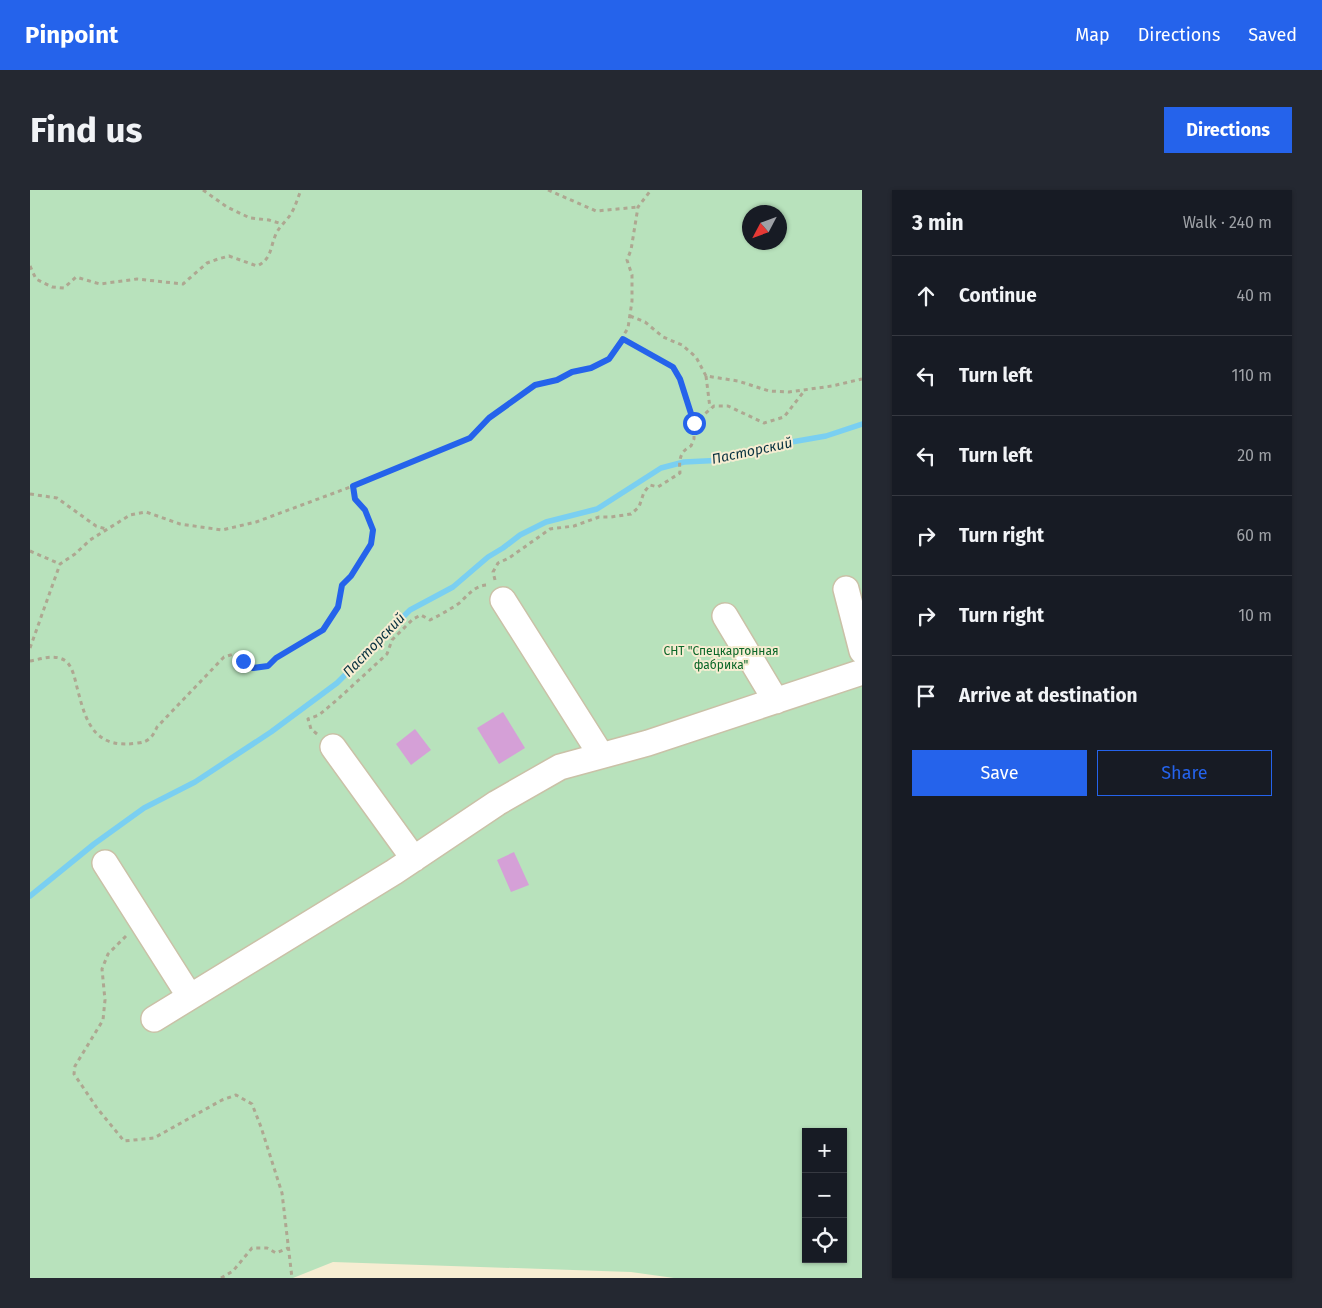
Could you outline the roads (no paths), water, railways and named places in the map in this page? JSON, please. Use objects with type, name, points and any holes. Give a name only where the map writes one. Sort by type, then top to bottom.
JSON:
[{"type":"street","points":[[846,589],[862,651]]},
{"type":"street","points":[[503,600],[601,755]]},
{"type":"street","points":[[725,616],[776,701]]},
{"type":"street","points":[[154,1019],[414,859],[497,803],[560,767],[648,743],[862,672]]},
{"type":"street","points":[[333,746],[414,859]]},
{"type":"street","points":[[104,863],[190,997]]},
{"type":"waterway","name":"Пасторский","points":[[30,896],[94,844],[144,808],[195,782],[271,732],[337,683],[410,610],[453,587],[488,557],[520,535],[546,522],[597,509],[661,468],[684,462],[725,460],[780,444],[826,436],[862,424]]},
{"type":"park label","name":"СНТ \"Спецкартонная фабрика\"","points":[[721,658]]}]
